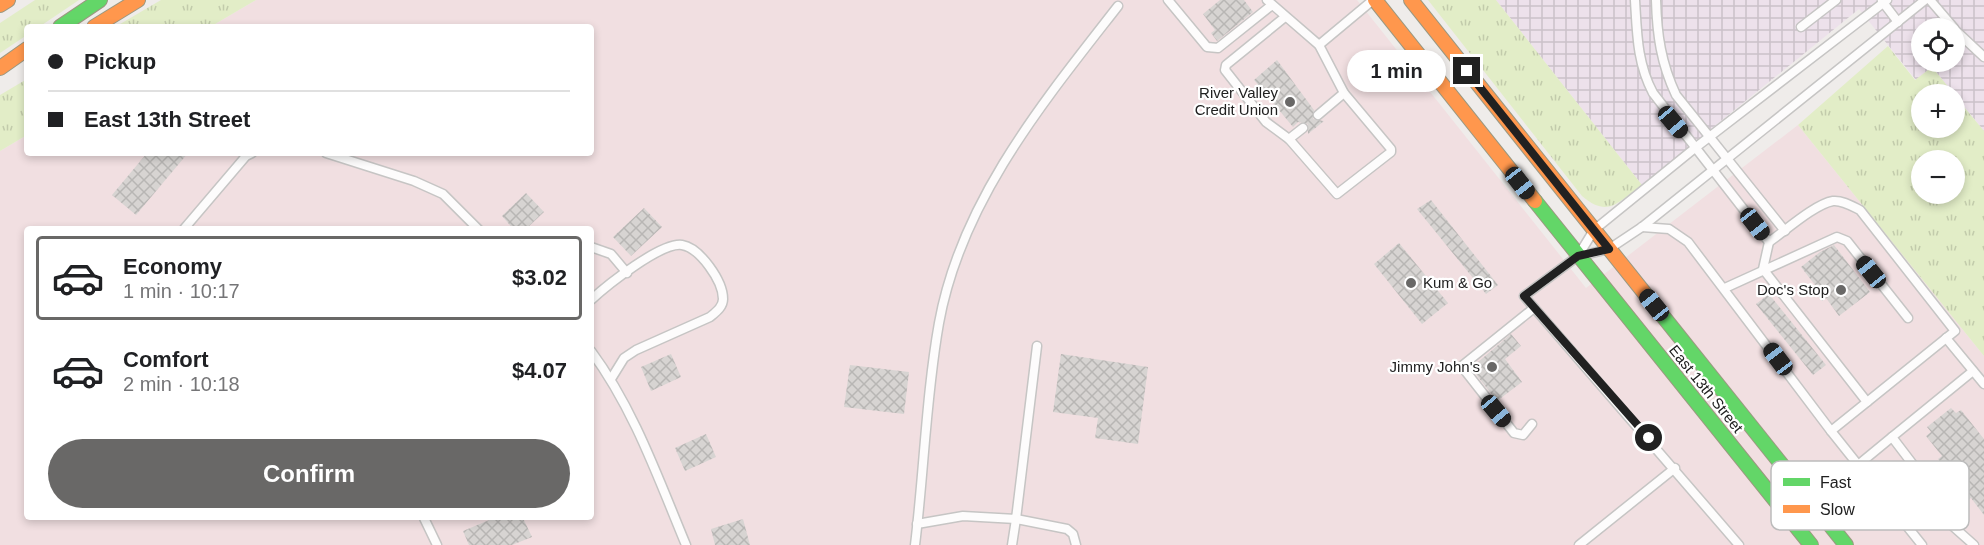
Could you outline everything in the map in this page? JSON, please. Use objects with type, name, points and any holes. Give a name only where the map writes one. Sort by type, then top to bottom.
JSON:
[{"type":"main road","points":[[0,5],[8,0]]},
{"type":"main road","points":[[64,24],[100,0]]},
{"type":"main road","points":[[99,24],[138,0]]},
{"type":"main road","name":"East 13th Street","points":[[1374,0],[1771,500]]},
{"type":"main road","name":"East 13th Street","points":[[1411,0],[1779,461]]},
{"type":"main road","points":[[0,68],[24,52]]},
{"type":"main road","points":[[0,83],[17,74]]},
{"type":"main road","name":"East 13th Street","points":[[1795,530],[1804,542]]},
{"type":"main road","name":"East 13th Street","points":[[1834,530],[1846,545]]},
{"type":"lane","points":[[1319,45],[1374,0]]},
{"type":"lane","points":[[1635,0],[1638,48],[1644,76],[1673,122],[1714,169],[1769,242]]},
{"type":"lane","points":[[1656,0],[1658,41],[1665,72],[1676,95],[1785,231]]},
{"type":"lane","points":[[1801,27],[1836,0]]},
{"type":"lane","points":[[1578,256],[1609,249],[1642,226],[1928,0],[1944,18]]},
{"type":"lane","points":[[1170,1],[1211,49],[1218,48],[1270,2],[1319,45],[1344,93],[1389,145],[1391,152],[1336,194],[1289,139],[1266,122],[1225,68],[1285,17]]},
{"type":"lane","points":[[1739,545],[1675,468],[1524,296],[1578,256],[1594,230],[1884,1],[1898,22]]},
{"type":"lane","points":[[915,545],[939,324],[957,256],[987,192],[1028,121],[1118,6]]},
{"type":"lane","points":[[1965,39],[1984,57]]},
{"type":"lane","points":[[1318,115],[1344,93]]},
{"type":"lane","points":[[1289,139],[1303,128]]},
{"type":"lane","points":[[186,226],[246,156]]},
{"type":"lane","points":[[335,156],[414,181],[443,194],[475,226]]},
{"type":"lane","points":[[1763,269],[1769,242],[1821,206],[1834,201],[1850,204],[1860,210],[1955,331],[1831,431]]},
{"type":"lane","points":[[1642,226],[1668,229],[1688,242],[1855,461]]},
{"type":"lane","points":[[1725,288],[1837,237],[1847,241],[1908,318]]},
{"type":"lane","points":[[594,298],[657,253],[671,246],[682,245],[694,250],[711,271],[721,289],[723,300],[719,309],[710,317],[636,350],[624,358],[611,379]]},
{"type":"lane","points":[[594,248],[610,254],[627,273]]},
{"type":"lane","points":[[1763,269],[1867,402]]},
{"type":"lane","points":[[1532,424],[1523,435],[1514,433],[1463,365],[1534,308]]},
{"type":"lane","points":[[1946,338],[1984,384]]},
{"type":"lane","points":[[1012,545],[1037,346]]},
{"type":"lane","points":[[594,355],[611,379],[641,435],[686,545]]},
{"type":"lane","points":[[1863,461],[1973,371]]},
{"type":"lane","points":[[1892,437],[1910,461]]},
{"type":"lane","points":[[1579,545],[1675,468]]},
{"type":"lane","points":[[917,524],[963,516],[1016,519],[1067,529],[1073,534],[1076,545]]},
{"type":"lane","points":[[425,520],[437,545]]},
{"type":"lane","points":[[1910,530],[1922,545]]},
{"type":"lane","points":[[1957,530],[1974,545]]},
{"type":"shaded area","points":[[256,0],[1357,0],[1586,288],[1798,125],[1984,356],[1984,545],[0,545],[0,151],[24,137],[24,156],[594,156],[594,24],[215,24]]},
{"type":"shaded area","points":[[1496,0],[1984,0],[1984,131],[1965,108],[1965,84],[1946,84],[1936,72],[1965,72],[1965,18],[1911,18],[1911,72],[1926,72],[1916,80],[1859,9],[1642,185]]},
{"type":"green space","points":[[35,0],[79,0],[43,24],[24,24],[24,37],[0,53],[0,23]]},
{"type":"green space","points":[[161,0],[256,0],[215,24],[120,24]]},
{"type":"green space","points":[[1428,0],[1496,0],[1642,185],[1612,206],[1599,206],[1582,196]]},
{"type":"green space","points":[[1888,46],[1915,80],[1925,72],[1936,72],[1946,84],[1911,84],[1911,138],[1965,138],[1965,108],[1984,131],[1984,356],[1798,125]]},
{"type":"green space","points":[[24,81],[24,137],[0,151],[0,95]]},
{"type":"building","points":[[1220,0],[1244,0],[1253,12],[1217,41],[1211,33],[1215,30],[1203,14]]},
{"type":"building","name":"River Valley Credit Union","points":[[1277,60],[1314,110],[1313,119],[1324,121],[1308,134],[1308,124],[1298,122],[1293,127],[1254,80]]},
{"type":"building","points":[[144,156],[185,156],[136,215],[112,195]]},
{"type":"building","points":[[526,193],[544,212],[529,226],[511,226],[502,216]]},
{"type":"building","name":"Kum & Go","points":[[1431,200],[1498,285],[1486,294],[1417,209]]},
{"type":"building","points":[[644,208],[662,227],[631,256],[613,237]]},
{"type":"building","name":"Kum & Go","points":[[1399,243],[1448,303],[1422,324],[1374,264]]},
{"type":"building","points":[[1834,245],[1870,292],[1839,316],[1826,298],[1822,301],[1812,288],[1815,285],[1801,267],[1820,252]]},
{"type":"building","points":[[1769,294],[1826,365],[1813,375],[1756,304]]},
{"type":"building","name":"Jimmy John's","points":[[1511,334],[1521,346],[1505,359],[1522,382],[1497,401],[1471,368]]},
{"type":"building","points":[[671,354],[681,377],[651,391],[641,367]]},
{"type":"building","points":[[1061,354],[1148,367],[1138,444],[1095,438],[1098,418],[1053,412]]},
{"type":"building","points":[[850,365],[909,372],[904,414],[844,407]]},
{"type":"building","points":[[1951,408],[1956,413],[1961,410],[1984,439],[1984,515],[1971,498],[1969,500],[1969,461],[1940,461],[1938,459],[1942,456],[1926,436],[1931,432],[1927,427]]},
{"type":"building","points":[[706,434],[716,457],[685,471],[675,448]]},
{"type":"building","points":[[743,519],[750,545],[715,545],[711,529]]},
{"type":"building","points":[[489,520],[524,520],[532,537],[512,545],[469,545],[463,531]]},
{"type":"traffic: fast","points":[[64,24],[100,0]]},
{"type":"traffic: fast","points":[[1535,201],[1771,495]]},
{"type":"traffic: fast","points":[[1646,295],[1779,461]]},
{"type":"traffic: fast","points":[[1799,530],[1811,545]]},
{"type":"traffic: fast","points":[[1834,530],[1846,545]]},
{"type":"traffic: slow","points":[[0,5],[8,0]]},
{"type":"traffic: slow","points":[[99,24],[138,0]]},
{"type":"traffic: slow","points":[[1375,0],[1535,201]]},
{"type":"traffic: slow","points":[[1411,0],[1646,295]]},
{"type":"traffic: slow","points":[[0,68],[24,51]]},
{"type":"place","name":"River Valley Credit Union","points":[[1290,102]]},
{"type":"place","name":"Kum & Go","points":[[1411,283]]},
{"type":"place","name":"Doc's Stop","points":[[1841,290]]},
{"type":"place","name":"Jimmy John's","points":[[1492,367]]},
{"type":"route","points":[[1467,71],[1609,249],[1578,256],[1524,296],[1584,367],[1649,438]]}]
